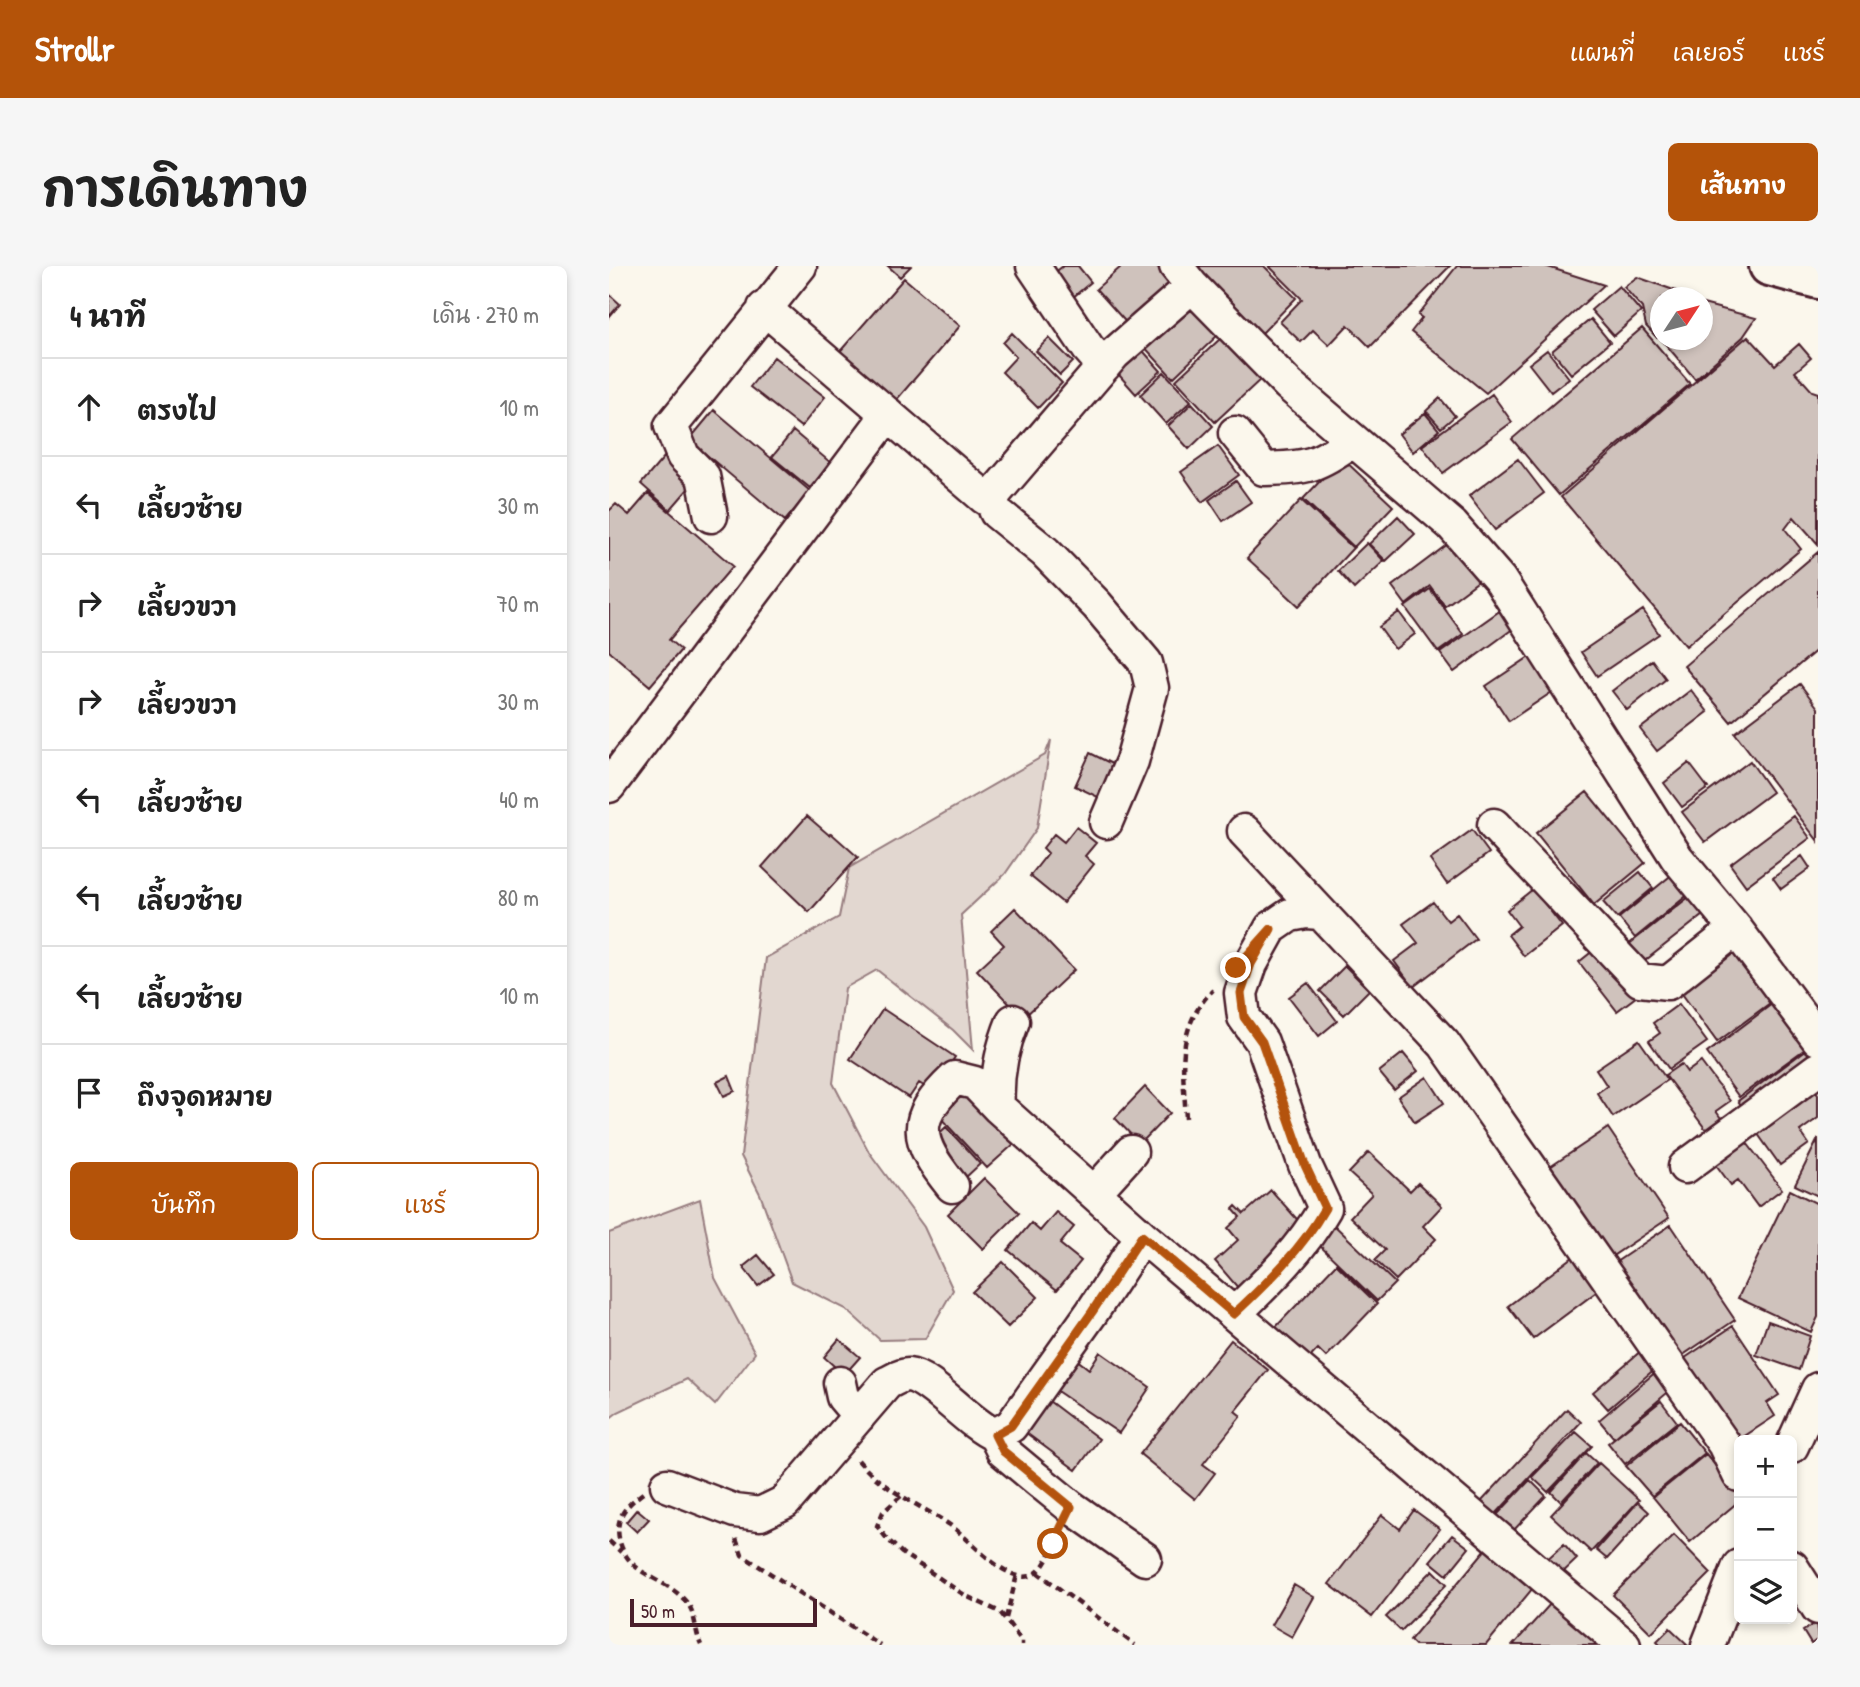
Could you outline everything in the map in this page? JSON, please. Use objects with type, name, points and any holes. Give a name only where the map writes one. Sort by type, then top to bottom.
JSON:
[{"type":"main road","points":[[1769,266],[1818,277]]},
{"type":"main road","points":[[1797,266],[1818,277]]},
{"type":"street","points":[[712,516],[703,476],[683,456],[671,426],[800,266]]},
{"type":"street","points":[[1033,266],[1088,348],[1104,366]]},
{"type":"street","points":[[764,309],[985,498],[995,493],[1184,276],[1289,385],[1353,440],[1407,501],[1452,525],[1500,580],[1677,858],[1736,929],[1818,1039]]},
{"type":"street","points":[[609,786],[888,414]]},
{"type":"street","points":[[1235,433],[1264,470],[1300,469],[1327,459],[1353,440]]},
{"type":"street","points":[[990,496],[996,512],[1045,552],[1080,587],[1146,663],[1152,688],[1132,761],[1106,822]]},
{"type":"street","points":[[1494,825],[1640,980],[1668,983],[1736,929]]},
{"type":"street","points":[[1244,831],[1444,1044],[1724,1444],[1734,1465]]},
{"type":"street","points":[[1234,1314],[1271,1280],[1307,1239],[1325,1208],[1305,1165],[1262,1042],[1244,1017],[1241,993],[1251,964],[1271,929],[1290,915],[1321,913]]},
{"type":"street","points":[[998,1107],[996,1082],[1003,1046],[1013,1021]]},
{"type":"street","points":[[1685,1167],[1818,1069]]},
{"type":"street","points":[[952,1186],[933,1163],[922,1139],[923,1119],[937,1095],[955,1077],[975,1083],[998,1107],[1142,1236],[1624,1645]]},
{"type":"street","points":[[1094,1193],[1131,1152]]},
{"type":"street","points":[[995,1435],[1011,1426],[1142,1236]]},
{"type":"street","points":[[667,1485],[735,1511],[760,1514],[785,1502],[887,1383],[899,1376],[910,1375],[923,1381],[981,1429],[995,1435],[1003,1451],[1071,1507],[1145,1559]]},
{"type":"street","points":[[840,1383],[854,1422]]},
{"type":"street","points":[[1797,1435],[1818,1389]]},
{"type":"street","points":[[1797,1575],[1818,1608]]},
{"type":"street","points":[[1708,1645],[1734,1579]]},
{"type":"path","points":[[1186,1118],[1183,1072],[1185,1040],[1192,1016],[1217,987]]},
{"type":"path","points":[[854,1422],[851,1448],[860,1463],[901,1496],[950,1525],[1002,1568],[1017,1575],[1029,1576],[1042,1568],[1071,1507]]},
{"type":"path","points":[[622,1552],[617,1529],[623,1510],[642,1494],[667,1485]]},
{"type":"path","points":[[901,1496],[883,1512],[877,1525],[888,1540],[902,1553],[966,1596],[1000,1612],[1022,1641],[1022,1645]]},
{"type":"path","points":[[722,1506],[742,1555],[880,1645]]},
{"type":"path","points":[[609,1541],[638,1569],[680,1595],[690,1606],[702,1645]]},
{"type":"path","points":[[1037,1572],[1135,1645]]},
{"type":"path","points":[[1006,1618],[1017,1575]]},
{"type":"shaded area","points":[[1051,740],[1037,828],[1005,874],[961,915],[973,1050],[953,1030],[877,970],[845,988],[833,1083],[869,1152],[924,1227],[953,1290],[925,1339],[880,1340],[846,1309],[792,1282],[760,1194],[741,1156],[766,958],[839,917],[849,868],[1045,755]]},
{"type":"shaded area","points":[[700,1199],[715,1278],[755,1353],[715,1405],[687,1379],[618,1412],[609,1419],[609,1233]]},
{"type":"building","points":[[888,266],[911,266],[900,277]]},
{"type":"building","points":[[1063,266],[1078,266],[1091,282],[1072,298],[1053,274]]},
{"type":"building","points":[[1122,266],[1157,266],[1177,289],[1132,329],[1096,289]]},
{"type":"building","points":[[1196,266],[1264,266],[1296,298],[1262,333]]},
{"type":"building","points":[[1269,266],[1450,266],[1370,347],[1348,325],[1329,345],[1313,330],[1301,342],[1280,322],[1302,299]]},
{"type":"building","points":[[1457,266],[1545,266],[1604,285],[1486,393],[1411,332],[1422,318],[1418,315]]},
{"type":"building","points":[[1637,277],[1665,287],[1650,287],[1650,330],[1646,326],[1642,308],[1624,287]]},
{"type":"building","points":[[904,278],[960,326],[892,405],[836,356]]},
{"type":"building","points":[[1619,286],[1641,312],[1614,336],[1591,310]]},
{"type":"building","points":[[609,294],[620,304],[609,317]]},
{"type":"building","points":[[1188,299],[1220,333],[1173,378],[1141,343]]},
{"type":"building","points":[[1713,307],[1756,318],[1743,337],[1695,379],[1670,350],[1713,350]]},
{"type":"building","points":[[1591,319],[1610,342],[1571,374],[1552,351]]},
{"type":"building","points":[[1642,328],[1650,337],[1650,350],[1661,350],[1690,384],[1559,495],[1512,439]]},
{"type":"building","points":[[1012,333],[1062,383],[1038,408],[1002,372],[1016,357],[1003,343]]},
{"type":"building","points":[[1748,336],[1775,365],[1799,344],[1811,358],[1795,372],[1812,391],[1818,393],[1818,544],[1794,517],[1785,529],[1801,549],[1686,646],[1561,497]]},
{"type":"building","points":[[1049,338],[1073,362],[1060,375],[1036,351]]},
{"type":"building","points":[[1221,338],[1261,379],[1215,422],[1176,380]]},
{"type":"building","points":[[1136,343],[1161,371],[1136,394],[1111,366]]},
{"type":"building","points":[[1547,350],[1569,378],[1551,392],[1529,364]]},
{"type":"building","points":[[774,357],[825,397],[801,427],[750,387]]},
{"type":"building","points":[[1164,372],[1191,401],[1166,424],[1140,395]]},
{"type":"building","points":[[1492,394],[1512,422],[1443,473],[1422,446]]},
{"type":"building","points":[[1440,398],[1455,416],[1441,428],[1426,411]]},
{"type":"building","points":[[1192,403],[1213,426],[1189,449],[1168,426]]},
{"type":"building","points":[[714,410],[810,491],[785,521],[689,440]]},
{"type":"building","points":[[1425,413],[1439,430],[1413,452],[1399,434]]},
{"type":"building","points":[[793,431],[831,463],[810,488],[772,457]]},
{"type":"building","points":[[1218,446],[1239,475],[1202,502],[1181,472]]},
{"type":"building","points":[[665,456],[695,481],[670,510],[641,484]]},
{"type":"building","points":[[1342,458],[1393,506],[1354,547],[1303,499]]},
{"type":"building","points":[[1518,459],[1544,493],[1495,530],[1469,496]]},
{"type":"building","points":[[1236,481],[1251,502],[1223,521],[1209,500]]},
{"type":"building","points":[[648,493],[733,566],[669,640],[681,650],[650,686],[609,651],[609,511],[616,504],[629,515]]},
{"type":"building","points":[[1301,500],[1353,548],[1299,606],[1247,558]]},
{"type":"building","points":[[1398,516],[1415,534],[1386,561],[1369,544]]},
{"type":"building","points":[[1456,538],[1485,576],[1445,606],[1430,586],[1406,605],[1392,586]]},
{"type":"building","points":[[1367,543],[1384,561],[1354,589],[1338,571]]},
{"type":"building","points":[[1818,552],[1818,649],[1731,722],[1684,666]]},
{"type":"building","points":[[1430,589],[1463,634],[1438,652],[1405,607]]},
{"type":"building","points":[[1501,610],[1514,628],[1454,672],[1440,653]]},
{"type":"building","points":[[1643,610],[1659,634],[1597,676],[1581,652]]},
{"type":"building","points":[[1399,612],[1415,634],[1395,649],[1379,627]]},
{"type":"building","points":[[1535,653],[1558,688],[1509,721],[1486,686]]},
{"type":"building","points":[[1652,660],[1666,679],[1627,710],[1612,691]]},
{"type":"building","points":[[1800,684],[1818,708],[1818,841],[1735,733]]},
{"type":"building","points":[[1691,690],[1708,712],[1657,751],[1640,729]]},
{"type":"building","points":[[1090,753],[1116,766],[1100,798],[1075,786]]},
{"type":"building","points":[[1750,761],[1772,792],[1705,842],[1682,812]]},
{"type":"building","points":[[1689,763],[1708,788],[1682,807],[1664,783]]},
{"type":"building","points":[[1587,792],[1645,863],[1594,905],[1536,833]]},
{"type":"building","points":[[807,816],[858,857],[809,912],[762,867]]},
{"type":"building","points":[[1794,816],[1810,838],[1746,886],[1730,864]]},
{"type":"building","points":[[1076,827],[1096,843],[1085,856],[1094,864],[1063,903],[1030,876],[1048,853],[1043,848],[1054,834],[1064,842]]},
{"type":"building","points":[[1472,830],[1489,853],[1447,884],[1430,860]]},
{"type":"building","points":[[1802,856],[1810,868],[1781,889],[1773,878]]},
{"type":"building","points":[[1640,872],[1653,888],[1617,918],[1603,902]]},
{"type":"building","points":[[1674,873],[1690,893],[1635,938],[1619,918]]},
{"type":"building","points":[[1533,889],[1562,926],[1524,956],[1508,935],[1519,926],[1507,910]]},
{"type":"building","points":[[1694,893],[1708,911],[1637,967],[1623,949]]},
{"type":"building","points":[[1433,902],[1448,921],[1457,914],[1476,939],[1413,987],[1394,961],[1418,943],[1403,924]]},
{"type":"building","points":[[1015,908],[1074,970],[1023,1018],[977,970],[1004,945],[991,931]]},
{"type":"building","points":[[1599,946],[1637,996],[1617,1011],[1579,962]]},
{"type":"building","points":[[1734,952],[1770,1003],[1717,1042],[1680,991]]},
{"type":"building","points":[[1345,966],[1369,990],[1344,1015],[1320,991]]},
{"type":"building","points":[[1308,983],[1337,1021],[1319,1036],[1289,997]]},
{"type":"building","points":[[1679,1004],[1707,1042],[1669,1069],[1649,1041],[1660,1033],[1653,1023]]},
{"type":"building","points":[[1772,1004],[1805,1049],[1739,1097],[1707,1053]]},
{"type":"building","points":[[883,1009],[955,1057],[932,1091],[919,1083],[909,1098],[850,1059]]},
{"type":"building","points":[[1639,1040],[1667,1080],[1613,1117],[1597,1093],[1607,1086],[1596,1069]]},
{"type":"building","points":[[1807,1049],[1817,1064],[1749,1115],[1738,1101]]},
{"type":"building","points":[[1403,1053],[1418,1071],[1394,1090],[1379,1072]]},
{"type":"building","points":[[1701,1062],[1730,1101],[1716,1111],[1725,1124],[1710,1135],[1665,1075],[1681,1064],[1687,1072]]},
{"type":"building","points":[[729,1076],[735,1091],[724,1096],[717,1082]]},
{"type":"building","points":[[1427,1077],[1444,1103],[1415,1122],[1398,1097]]},
{"type":"building","points":[[1145,1087],[1170,1113],[1140,1144],[1115,1118]]},
{"type":"building","points":[[1813,1087],[1818,1094],[1818,1118],[1800,1131],[1809,1144],[1780,1165],[1755,1130]]},
{"type":"building","points":[[966,1089],[1015,1143],[987,1168],[938,1115]]},
{"type":"building","points":[[946,1127],[980,1164],[964,1179],[930,1142]]},
{"type":"building","points":[[1608,1128],[1669,1218],[1611,1257],[1550,1167]]},
{"type":"building","points":[[1744,1139],[1782,1189],[1758,1207],[1738,1180],[1731,1185],[1714,1162]]},
{"type":"building","points":[[1818,1139],[1818,1196],[1795,1185]]},
{"type":"building","points":[[1369,1152],[1410,1191],[1418,1183],[1442,1206],[1423,1226],[1436,1239],[1396,1280],[1375,1260],[1385,1250],[1350,1217],[1372,1194],[1349,1173]]},
{"type":"building","points":[[984,1178],[1019,1213],[983,1249],[948,1214]]},
{"type":"building","points":[[1271,1190],[1303,1226],[1239,1289],[1215,1261],[1238,1240],[1228,1228],[1240,1217],[1233,1209],[1236,1206],[1244,1214]]},
{"type":"building","points":[[1790,1190],[1818,1204],[1818,1317],[1811,1332],[1738,1298]]},
{"type":"building","points":[[1056,1212],[1074,1227],[1060,1244],[1081,1261],[1057,1290],[1008,1250],[1031,1223],[1040,1231]]},
{"type":"building","points":[[1333,1224],[1395,1283],[1377,1301],[1316,1242]]},
{"type":"building","points":[[1671,1225],[1735,1320],[1680,1357],[1616,1262]]},
{"type":"building","points":[[1577,1254],[1603,1287],[1533,1339],[1508,1306]]},
{"type":"building","points":[[758,1255],[774,1274],[758,1286],[743,1267]]},
{"type":"building","points":[[1003,1262],[1038,1297],[1008,1327],[972,1292]]},
{"type":"building","points":[[1336,1264],[1377,1304],[1326,1357],[1318,1349],[1303,1365],[1270,1333]]},
{"type":"building","points":[[1768,1321],[1810,1336],[1799,1370],[1756,1355]]},
{"type":"building","points":[[1733,1326],[1779,1395],[1767,1403],[1775,1416],[1746,1435],[1734,1435],[1734,1443],[1679,1362]]},
{"type":"building","points":[[839,1339],[860,1357],[844,1375],[824,1357]]},
{"type":"building","points":[[1231,1340],[1268,1370],[1235,1411],[1241,1416],[1203,1464],[1215,1473],[1195,1499],[1140,1454]]},
{"type":"building","points":[[1642,1350],[1657,1367],[1608,1409],[1593,1392]]},
{"type":"building","points":[[1100,1352],[1150,1387],[1119,1433],[1051,1387],[1072,1356],[1089,1369]]},
{"type":"building","points":[[1658,1370],[1673,1388],[1614,1438],[1599,1420]]},
{"type":"building","points":[[1045,1398],[1099,1439],[1076,1470],[1021,1429]]},
{"type":"building","points":[[1661,1401],[1677,1422],[1625,1464],[1608,1443]]},
{"type":"building","points":[[1567,1409],[1581,1422],[1495,1515],[1481,1502]]},
{"type":"building","points":[[1680,1422],[1705,1453],[1652,1496],[1626,1466]]},
{"type":"building","points":[[1576,1432],[1592,1446],[1548,1492],[1532,1477]]},
{"type":"building","points":[[1586,1453],[1597,1463],[1561,1502],[1551,1492]]},
{"type":"building","points":[[1706,1454],[1734,1489],[1734,1505],[1690,1542],[1653,1497]]},
{"type":"building","points":[[1599,1463],[1639,1500],[1591,1552],[1551,1515]]},
{"type":"building","points":[[1530,1480],[1546,1496],[1513,1531],[1497,1515]]},
{"type":"building","points":[[1638,1502],[1649,1512],[1607,1559],[1596,1550]]},
{"type":"building","points":[[637,1509],[649,1519],[637,1532],[626,1522]]},
{"type":"building","points":[[1414,1510],[1440,1529],[1372,1617],[1329,1584],[1382,1515],[1400,1529]]},
{"type":"building","points":[[1452,1535],[1469,1548],[1447,1575],[1430,1561]]},
{"type":"building","points":[[1674,1535],[1711,1573],[1651,1633],[1613,1595]]},
{"type":"building","points":[[1564,1544],[1577,1559],[1558,1577],[1544,1562]]},
{"type":"building","points":[[1486,1549],[1533,1588],[1486,1645],[1415,1645],[1410,1640]]},
{"type":"building","points":[[1433,1570],[1447,1584],[1401,1631],[1386,1617]]},
{"type":"building","points":[[1294,1585],[1314,1597],[1292,1637],[1271,1625]]},
{"type":"building","points":[[1552,1602],[1599,1645],[1513,1645]]},
{"type":"building","points":[[1816,1623],[1818,1639],[1811,1644],[1803,1631]]},
{"type":"building","points":[[1670,1628],[1688,1645],[1661,1645],[1657,1641]]},
{"type":"route","points":[[1053,1544],[1071,1507],[1003,1451],[995,1435],[1011,1426],[1142,1236],[1234,1314],[1271,1280],[1307,1239],[1325,1208],[1305,1165],[1262,1042],[1244,1017],[1241,993],[1251,964],[1271,929],[1236,968]]}]
